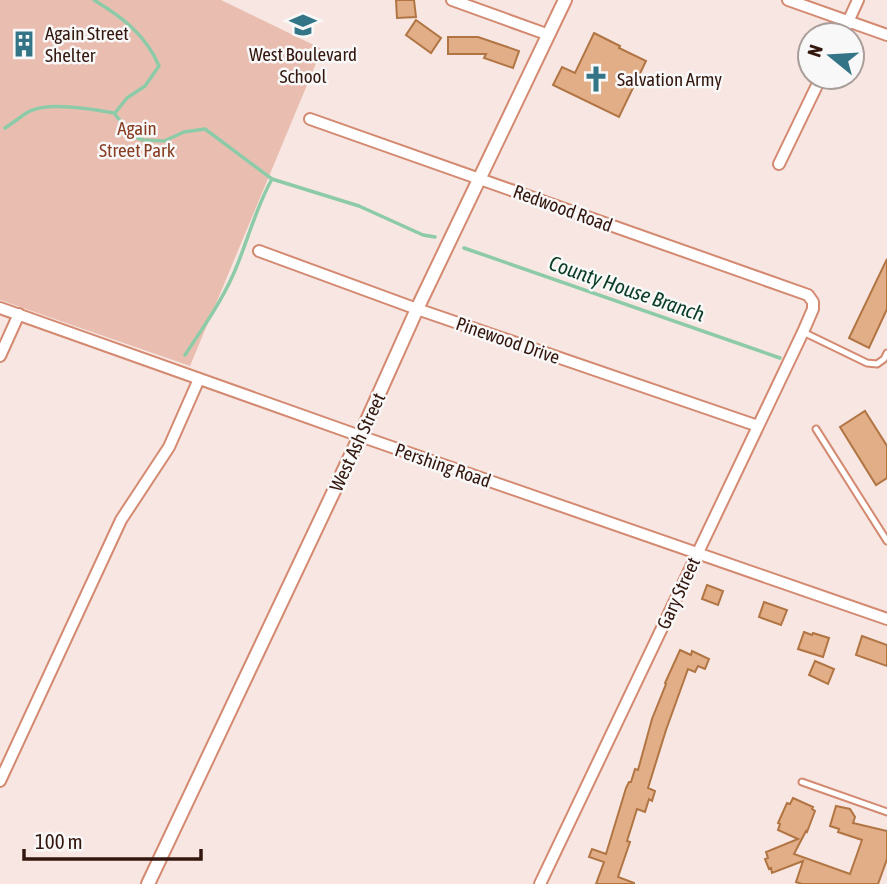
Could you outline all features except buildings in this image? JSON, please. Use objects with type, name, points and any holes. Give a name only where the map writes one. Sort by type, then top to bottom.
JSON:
[{"type":"street","points":[[452,0],[550,35]]},
{"type":"street","name":"West Ash Street","points":[[148,884],[565,0]]},
{"type":"street","points":[[788,0],[848,21],[858,0]]},
{"type":"street","points":[[866,27],[887,35]]},
{"type":"street","points":[[779,164],[814,91]]},
{"type":"street","name":"Redwood Road","points":[[310,119],[808,295],[813,302]]},
{"type":"street","name":"Pinewood Drive","points":[[259,251],[417,309],[758,426]]},
{"type":"street","name":"Gary Street","points":[[540,884],[803,332],[813,309],[813,302]]},
{"type":"street","name":"Pershing Road","points":[[0,308],[887,619]]},
{"type":"street","points":[[0,356],[19,314]]},
{"type":"street","points":[[0,781],[121,520],[169,447],[199,379]]},
{"type":"lane","points":[[803,332],[867,363],[877,364],[887,353]]},
{"type":"lane","points":[[816,429],[887,541]]},
{"type":"lane","points":[[802,782],[887,812]]},
{"type":"green space","name":"Again Street Park","points":[[0,0],[221,0],[322,49],[190,366],[0,300]]},
{"type":"waterway","points":[[94,0],[140,36],[159,66],[145,86],[127,98],[115,113]]},
{"type":"waterway","points":[[5,128],[28,112],[58,106],[114,113],[132,136],[143,140],[164,141],[184,132],[205,129],[272,179]]},
{"type":"waterway","name":"County House Branch","points":[[185,355],[228,286],[272,179],[359,206],[423,235],[435,237]]},
{"type":"waterway","name":"County House Branch","points":[[464,248],[780,358]]},
{"type":"place","name":"West Boulevard School","points":[[303,25]]},
{"type":"place","name":"Again Street Shelter","points":[[24,44]]},
{"type":"place","name":"Salvation Army","points":[[596,79]]}]
